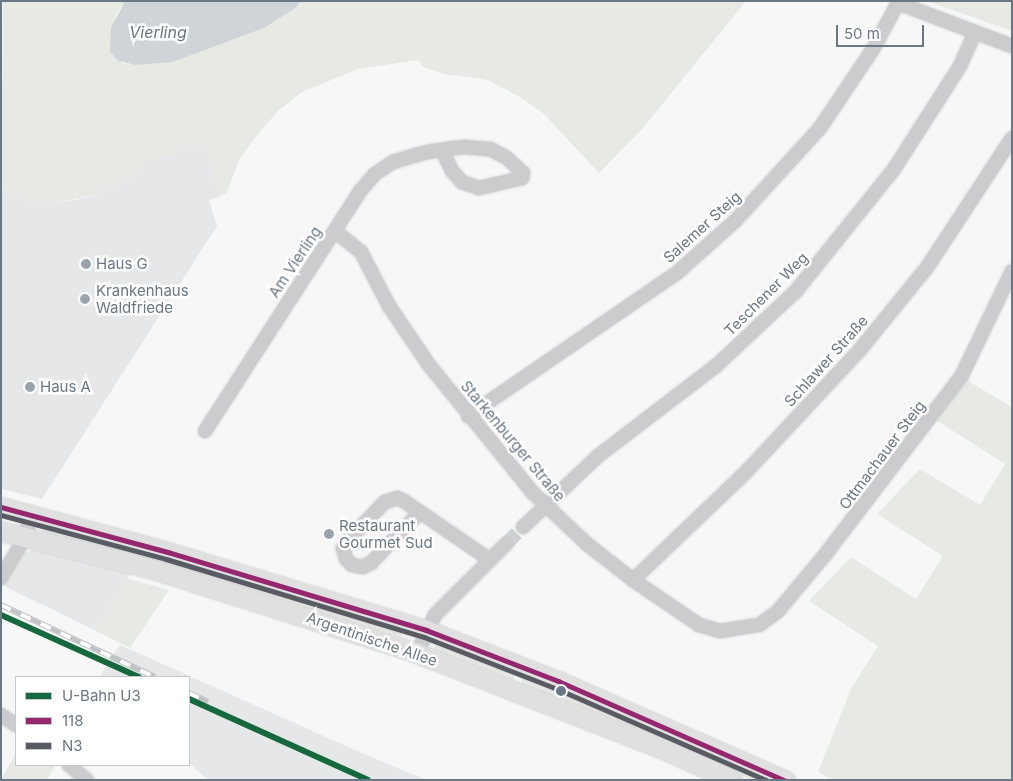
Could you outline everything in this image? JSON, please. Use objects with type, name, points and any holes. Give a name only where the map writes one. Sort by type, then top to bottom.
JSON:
[{"type":"main road","name":"Argentinische Allee","points":[[1,507],[31,513],[426,630],[566,685],[785,780]]},
{"type":"main road","name":"Argentinische Allee","points":[[1,531],[26,536],[251,598],[417,653],[663,749],[732,780]]},
{"type":"street","name":"Salemer Steig","points":[[468,416],[677,273],[736,220],[820,128],[873,49],[898,3],[976,33]]},
{"type":"street","points":[[976,33],[1012,46]]},
{"type":"street","name":"Teschener Weg","points":[[523,526],[544,504],[598,456],[717,365],[796,291],[894,169],[960,66],[976,33]]},
{"type":"street","name":"Schlawer Straße","points":[[632,580],[747,470],[859,350],[928,266],[1012,138]]},
{"type":"street","name":"Am Vierling","points":[[205,431],[368,181],[385,167],[416,155],[442,150],[490,149],[517,164],[523,173],[522,178],[479,188],[462,182],[452,172],[442,150]]},
{"type":"street","name":"Starkenburger Straße","points":[[335,231],[361,252],[402,327],[468,416],[544,504],[632,580],[700,625],[720,632],[742,629]]},
{"type":"street","name":"Ottmachauer Steig","points":[[742,629],[758,625],[778,611],[936,412],[962,374],[1012,271]]},
{"type":"street","points":[[420,512],[371,563],[363,567],[352,565],[346,559],[343,548],[349,539],[390,498],[397,498],[420,512],[490,560]]},
{"type":"street","points":[[1,578],[26,536],[31,513]]},
{"type":"street","points":[[417,653],[426,630],[435,615],[507,543]]},
{"type":"street","points":[[1,715],[15,724]]},
{"type":"street","points":[[70,766],[87,780]]},
{"type":"shaded area","points":[[3,1],[125,1],[115,16],[122,63],[135,65],[173,62],[264,28],[297,7],[300,1],[746,1],[643,128],[599,173],[543,113],[520,97],[488,80],[444,74],[423,67],[418,60],[358,69],[302,92],[278,111],[258,134],[240,158],[227,192],[219,197],[206,146],[147,161],[130,178],[103,193],[57,203],[27,200],[1,190]]},
{"type":"shaded area","points":[[927,1],[1012,1],[1012,31]]},
{"type":"shaded area","name":"Krankenhaus Waldfriede","points":[[206,146],[219,197],[209,200],[217,226],[42,499],[1,489],[1,190],[27,200],[57,203],[76,200],[103,193],[130,178],[147,161]]},
{"type":"shaded area","points":[[963,378],[1012,407],[1012,780],[834,780],[818,772],[851,689],[878,646],[809,601],[851,557],[916,599],[943,556],[877,514],[920,469],[980,505],[1005,464],[936,420]]},
{"type":"shaded area","points":[[45,524],[404,627],[401,636],[42,534]]},
{"type":"shaded area","points":[[37,548],[130,574],[94,630],[4,586],[25,553]]},
{"type":"shaded area","points":[[126,578],[169,590],[130,648],[94,630]]},
{"type":"shaded area","points":[[436,642],[515,673],[513,680],[432,651]]},
{"type":"shaded area","points":[[120,645],[189,676],[100,676]]},
{"type":"shaded area","points":[[190,676],[426,780],[208,780],[190,764]]},
{"type":"shaded area","points":[[524,676],[771,780],[752,780],[521,684]]},
{"type":"shaded area","points":[[15,755],[15,766],[55,766],[47,780],[1,780]]},
{"type":"water","name":"Vierling","points":[[125,1],[300,1],[297,7],[264,28],[173,62],[135,65],[119,61],[110,52],[111,28]]},
{"type":"tunnel","points":[[507,543],[523,527]]},
{"type":"railway","points":[[1,605],[153,676]]},
{"type":"railway","points":[[190,693],[208,702]]},
{"type":"metro line","name":"U3","points":[[1,615],[137,676]]},
{"type":"metro line","name":"U3","points":[[190,699],[368,780]]},
{"type":"transit line","name":"118","points":[[1,507],[168,552],[426,630],[558,681],[784,780]]},
{"type":"transit line","name":"N3","points":[[1,515],[166,559],[424,637],[555,688],[766,780]]},
{"type":"place","name":"Haus G","points":[[86,264]]},
{"type":"place","name":"Krankenhaus Waldfriede","points":[[85,299]]},
{"type":"place","name":"Haus A","points":[[30,387]]},
{"type":"place","name":"Restaurant Gourmet Sud","points":[[329,534]]}]
